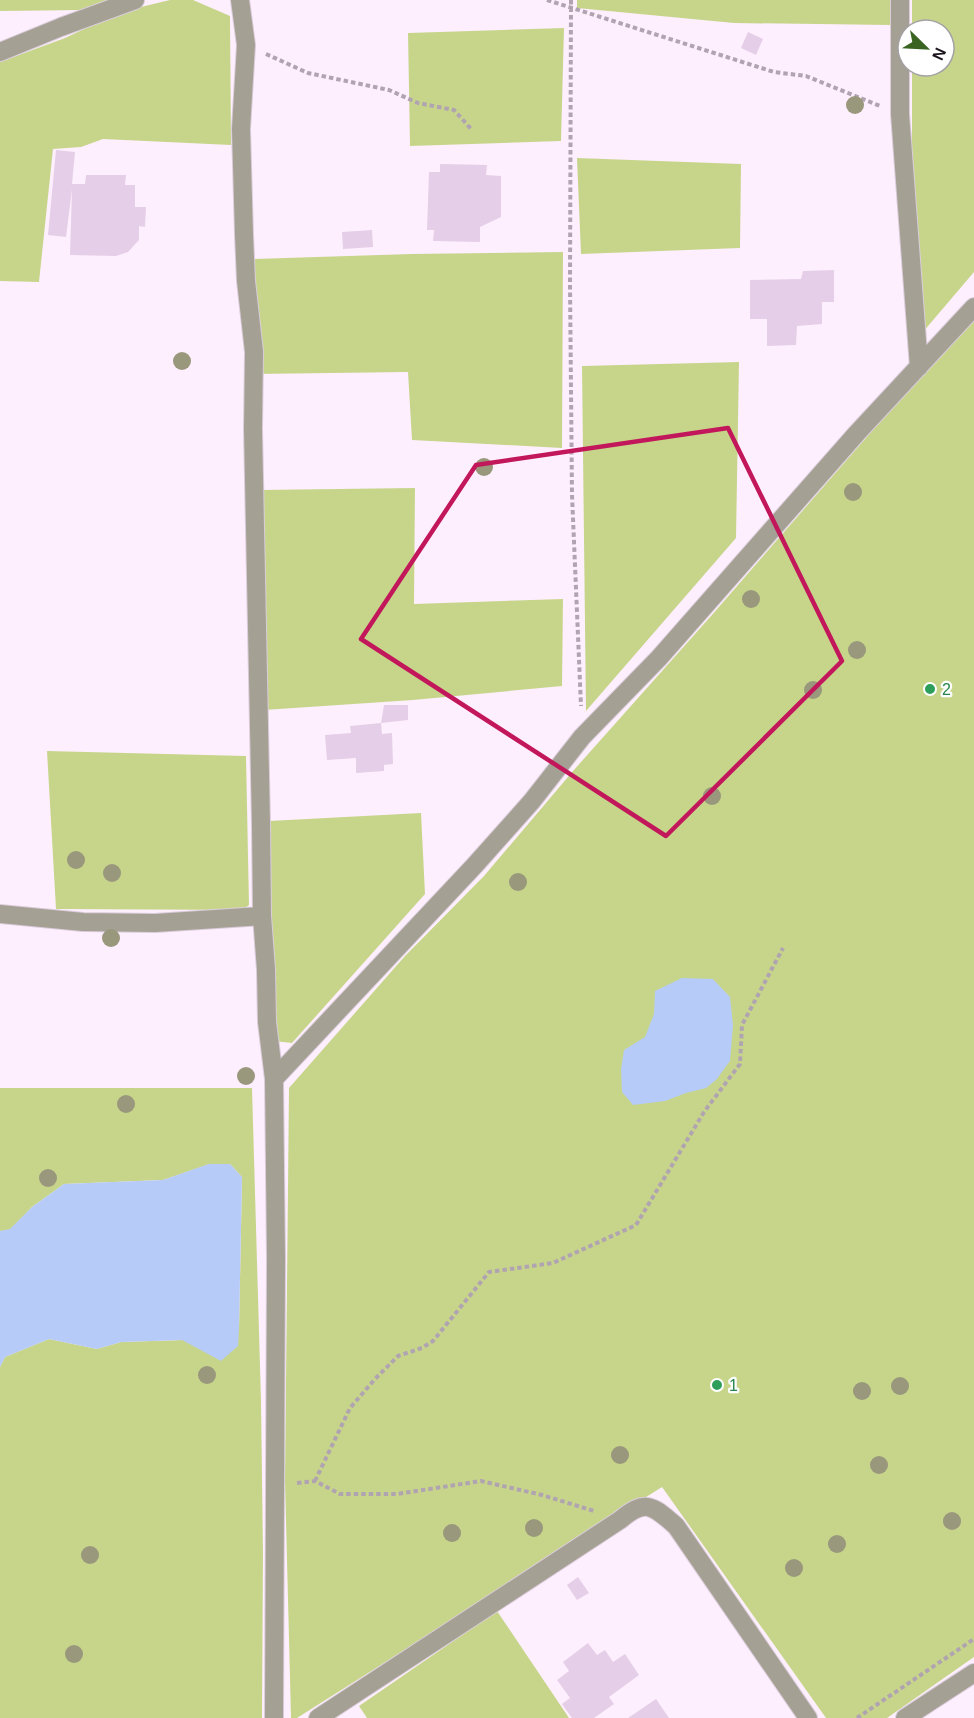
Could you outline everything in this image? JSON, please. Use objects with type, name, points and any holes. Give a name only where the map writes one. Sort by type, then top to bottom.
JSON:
[{"type":"street","points":[[0,52],[135,0]]},
{"type":"street","points":[[240,0],[246,45],[241,129],[242,188],[246,281],[254,352],[253,429],[262,916],[267,1022],[274,1079],[274,1718]]},
{"type":"street","points":[[900,0],[900,114],[919,368]]},
{"type":"street","points":[[274,1079],[474,865],[532,801],[582,737],[659,658],[857,434],[974,307]]},
{"type":"street","points":[[0,914],[83,922],[155,922],[262,916]]},
{"type":"street","points":[[318,1718],[637,1508],[647,1507],[658,1510],[676,1526],[808,1718]]},
{"type":"street","points":[[905,1718],[974,1673]]},
{"type":"path","points":[[547,0],[774,72],[806,76],[900,114]]},
{"type":"path","points":[[571,0],[572,495],[582,737]]},
{"type":"path","points":[[246,45],[308,73],[389,90],[418,104],[453,110],[472,130]]},
{"type":"path","points":[[315,1481],[350,1408],[398,1356],[422,1348],[434,1341],[489,1272],[553,1263],[636,1225],[704,1112],[740,1064],[742,1025],[783,948]]},
{"type":"path","points":[[275,1485],[315,1481],[340,1494],[397,1494],[481,1481],[542,1495],[620,1520]]},
{"type":"path","points":[[856,1718],[974,1639]]},
{"type":"highlighted area","points":[[728,428],[842,661],[666,836],[361,639],[476,465]]},
{"type":"green space","points":[[0,0],[109,0],[83,10],[0,11]]},
{"type":"green space","points":[[170,0],[193,0],[230,16],[231,145],[103,139],[81,147],[53,149],[39,282],[0,281],[0,62],[65,38],[120,12]]},
{"type":"green space","points":[[577,0],[891,0],[890,25],[734,23],[577,8]]},
{"type":"green space","points":[[912,0],[974,0],[974,272],[917,339],[912,188],[912,78],[956,78],[956,18],[912,18]]},
{"type":"green space","points":[[564,28],[561,141],[410,146],[408,33]]},
{"type":"green space","points":[[577,158],[741,164],[740,248],[581,254]]},
{"type":"green space","points":[[563,252],[562,448],[412,440],[408,372],[254,374],[253,259]]},
{"type":"green space","points":[[974,309],[974,1657],[887,1718],[826,1718],[662,1487],[297,1718],[291,1718],[285,1481],[289,1088],[405,956],[484,876],[573,771],[938,355]]},
{"type":"green space","points":[[739,362],[736,538],[586,711],[582,366]]},
{"type":"green space","points":[[415,488],[414,604],[563,599],[562,686],[413,700],[264,710],[259,490]]},
{"type":"green space","points":[[47,751],[246,756],[249,905],[243,910],[56,909]]},
{"type":"green space","points":[[421,813],[425,894],[292,1043],[274,1041],[271,1023],[269,821]]},
{"type":"green space","points":[[0,1088],[252,1088],[261,1401],[262,1718],[0,1718],[0,1367],[5,1357],[49,1339],[97,1349],[121,1342],[183,1340],[239,1329],[242,1177],[230,1164],[210,1164],[163,1180],[64,1184],[32,1207],[10,1230],[0,1231]]},
{"type":"green space","points":[[497,1611],[569,1718],[367,1718],[359,1706]]},
{"type":"water","points":[[682,978],[713,979],[730,997],[733,1025],[730,1061],[716,1080],[706,1088],[665,1101],[633,1105],[622,1092],[621,1069],[624,1050],[645,1037],[654,1014],[655,991]]},
{"type":"water","points":[[209,1164],[230,1164],[242,1177],[238,1346],[221,1361],[182,1340],[121,1342],[97,1349],[49,1339],[5,1357],[0,1367],[0,1231],[10,1229],[32,1207],[64,1184],[163,1180]]},
{"type":"building","points":[[748,32],[763,39],[756,55],[741,48]]},
{"type":"building","points":[[56,150],[75,152],[72,184],[85,184],[86,175],[126,175],[125,185],[135,185],[135,207],[146,207],[145,227],[139,226],[139,240],[128,252],[116,256],[70,255],[72,189],[66,237],[48,235]]},
{"type":"building","points":[[440,164],[487,165],[486,175],[501,176],[501,217],[480,227],[480,242],[433,241],[434,230],[427,230],[429,172],[440,172]]},
{"type":"building","points":[[372,230],[373,247],[343,249],[342,232]]},
{"type":"building","points":[[834,270],[834,302],[822,302],[822,324],[797,326],[796,345],[767,346],[767,319],[750,319],[750,280],[801,279],[803,271]]},
{"type":"building","points":[[384,705],[408,705],[408,720],[381,723]]},
{"type":"building","points":[[381,723],[382,734],[392,733],[393,764],[384,765],[384,771],[356,773],[356,758],[327,760],[325,735],[351,733],[350,726]]},
{"type":"building","points":[[578,1577],[589,1593],[577,1600],[567,1585]]},
{"type":"building","points":[[588,1643],[597,1655],[605,1650],[613,1662],[625,1654],[639,1675],[609,1697],[614,1704],[594,1718],[572,1718],[562,1704],[570,1698],[557,1680],[569,1671],[563,1662]]},
{"type":"building","points":[[656,1699],[669,1718],[628,1718]]},
{"type":"place","name":"2","points":[[930,689]]},
{"type":"place","name":"1","points":[[717,1385]]}]
